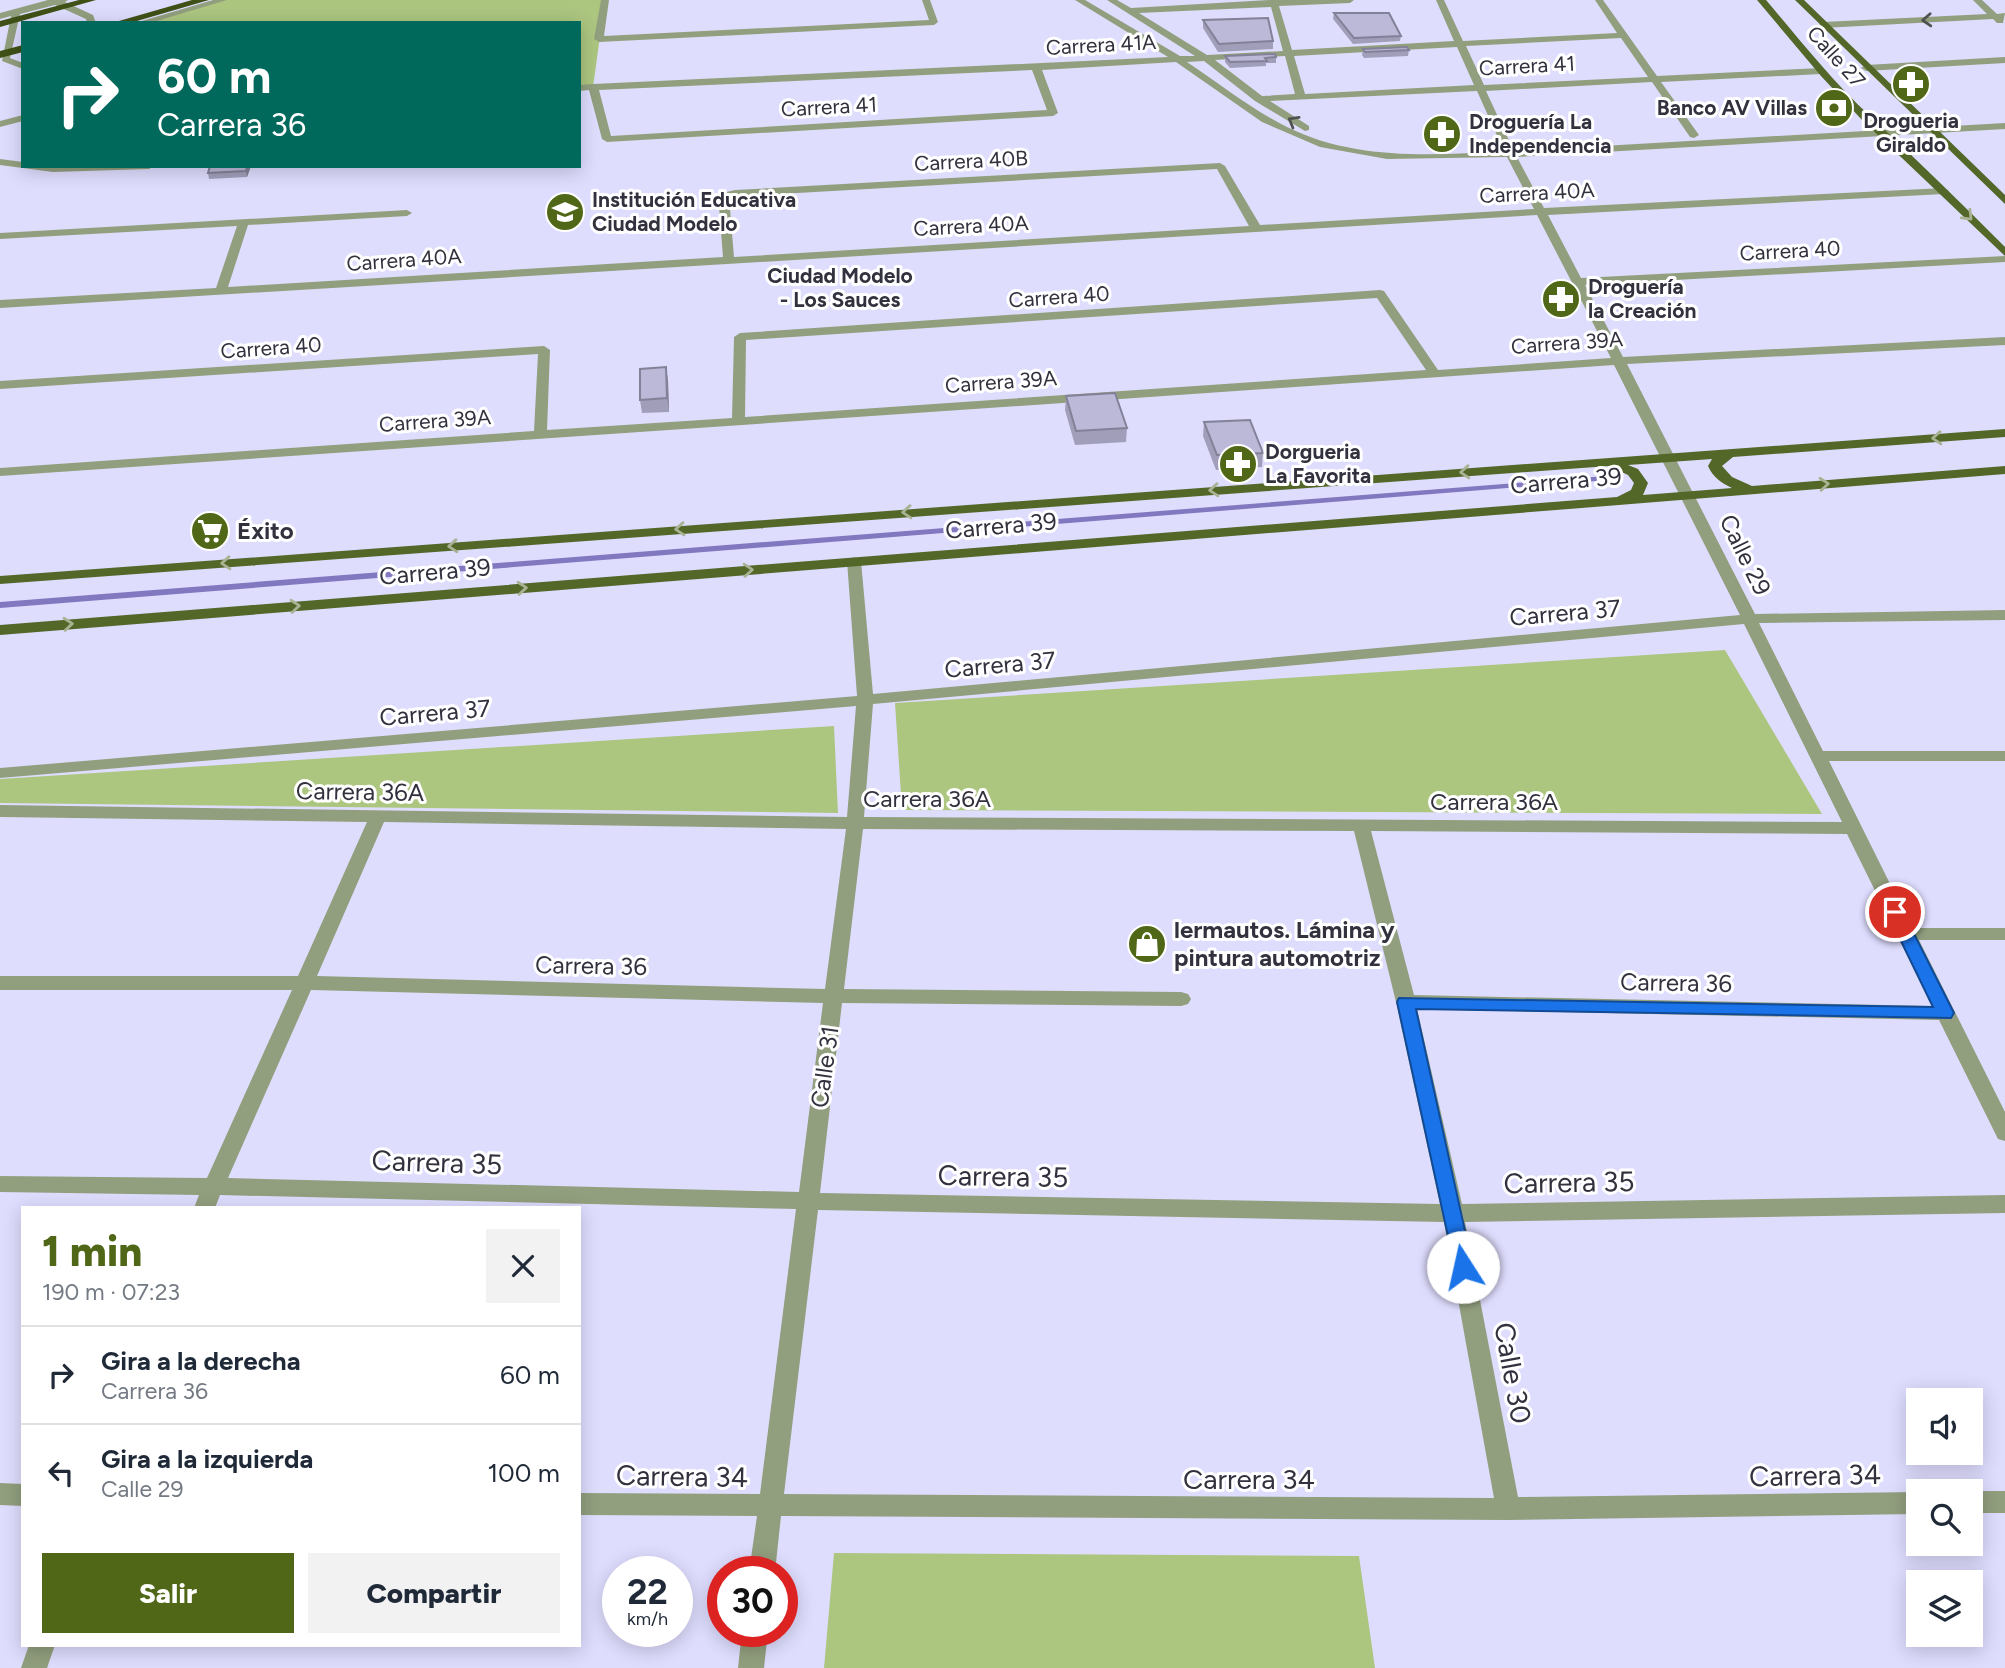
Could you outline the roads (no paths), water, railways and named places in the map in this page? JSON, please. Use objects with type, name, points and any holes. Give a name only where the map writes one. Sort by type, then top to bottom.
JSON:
[{"type":"highway","points":[[0,24],[60,2],[91,0]]},
{"type":"highway","points":[[125,21],[205,0]]},
{"type":"highway","points":[[3,57],[21,49]]},
{"type":"main road","name":"Calle 27","points":[[1761,0],[1821,71],[1944,191],[2005,256]]},
{"type":"main road","name":"Calle 27","points":[[1799,0],[2005,201]]},
{"type":"main road","name":"Carrera 39","points":[[0,580],[2005,433]]},
{"type":"main road","points":[[1730,453],[1717,461],[1717,472],[1732,483],[1756,490]]},
{"type":"main road","points":[[1607,461],[1626,468],[1639,478],[1640,488],[1637,493],[1622,499]]},
{"type":"main road","name":"Carrera 39","points":[[0,630],[2005,470]]},
{"type":"street","points":[[146,21],[223,0]]},
{"type":"street","points":[[605,0],[599,39],[934,22],[926,0]]},
{"type":"street","points":[[1079,0],[1179,60],[1235,101],[1294,135],[1325,145],[1415,156],[1694,135],[2005,117]]},
{"type":"street","points":[[1111,0],[1206,58],[1259,99],[1314,132],[1373,150]]},
{"type":"street","points":[[1099,12],[1350,0]]},
{"type":"street","name":"Calle 29","points":[[1440,0],[1508,150],[1687,495],[2005,1133]]},
{"type":"street","points":[[1599,0],[1694,135]]},
{"type":"street","points":[[1976,0],[2000,16],[2005,25]]},
{"type":"street","points":[[60,2],[90,16],[91,21]]},
{"type":"street","points":[[1274,2],[1301,97]]},
{"type":"street","points":[[0,5],[15,17]]},
{"type":"street","points":[[0,16],[15,17]]},
{"type":"street","points":[[1823,25],[2000,16]]},
{"type":"street","points":[[3,57],[15,17]]},
{"type":"street","name":"Carrera 41A","points":[[581,88],[1179,60],[1624,35]]},
{"type":"street","points":[[3,57],[21,54]]},
{"type":"street","points":[[3,57],[21,65]]},
{"type":"street","points":[[1866,68],[2005,60]]},
{"type":"street","name":"Carrera 41","points":[[593,87],[607,139],[1053,113],[1035,67]]},
{"type":"street","name":"Carrera 41","points":[[1235,101],[1821,71]]},
{"type":"street","points":[[0,124],[21,119]]},
{"type":"street","points":[[1508,150],[2005,126]]},
{"type":"street","points":[[0,162],[21,165]]},
{"type":"street","name":"Carrera 40B","points":[[729,260],[723,194],[1220,166],[1256,229]]},
{"type":"street","points":[[45,168],[85,168]]},
{"type":"street","name":"Carrera 40A","points":[[0,304],[1540,212],[1944,191]]},
{"type":"street","points":[[0,236],[407,213]]},
{"type":"street","points":[[221,291],[244,222]]},
{"type":"street","name":"Carrera 40","points":[[1577,282],[2005,256]]},
{"type":"street","name":"Carrera 40","points":[[737,421],[740,337],[1380,294],[1434,373]]},
{"type":"street","name":"Carrera 39A","points":[[0,471],[1618,361],[2005,341]]},
{"type":"street","name":"Carrera 40","points":[[0,385],[544,350],[540,435]]},
{"type":"street","name":"Calle 31","points":[[764,1556],[855,823],[865,700],[854,561]]},
{"type":"street","name":"Carrera 37","points":[[0,773],[865,700],[1749,619],[2005,615]]},
{"type":"street","points":[[1818,757],[2005,756]]},
{"type":"street","name":"Carrera 36A","points":[[0,811],[855,823],[1854,828]]},
{"type":"street","points":[[205,1206],[379,817]]},
{"type":"street","name":"Calle 30","points":[[1362,825],[1406,1002],[1453,1213],[1508,1509]]},
{"type":"street","points":[[1906,934],[2005,934]]},
{"type":"street","name":"Carrera 36","points":[[0,983],[306,983],[834,996],[1181,999]]},
{"type":"street","name":"Carrera 36","points":[[1406,1002],[1945,1013]]},
{"type":"street","name":"Carrera 35","points":[[0,1184],[213,1185],[807,1203],[1453,1213],[2005,1203]]},
{"type":"street","points":[[0,1494],[21,1495]]},
{"type":"street","points":[[1983,1502],[2005,1502]]},
{"type":"street","name":"Carrera 34","points":[[581,1504],[1508,1509],[1906,1503]]},
{"type":"street","points":[[34,1668],[42,1647]]},
{"type":"street","points":[[751,1668],[753,1647]]},
{"type":"waterway","points":[[0,605],[1606,478]]},
{"type":"place","name":"Drogueria Giraldo","points":[[1911,84]]},
{"type":"place","name":"Banco AV Villas","points":[[1834,108]]},
{"type":"place","name":"Droguería La Independencia","points":[[1442,134]]},
{"type":"place","name":"Institución Educativa Ciudad Modelo","points":[[565,212]]},
{"type":"place","name":"Droguería la Creación","points":[[1561,299]]},
{"type":"place","name":"Dorgueria La Favorita","points":[[1238,464]]},
{"type":"place","name":"Éxito","points":[[210,531]]},
{"type":"place","name":"lermautos. Lámina y pintura automotriz","points":[[1147,944]]},
{"type":"district","name":"Ciudad Modelo - Los Sauces","points":[[840,288]]}]
